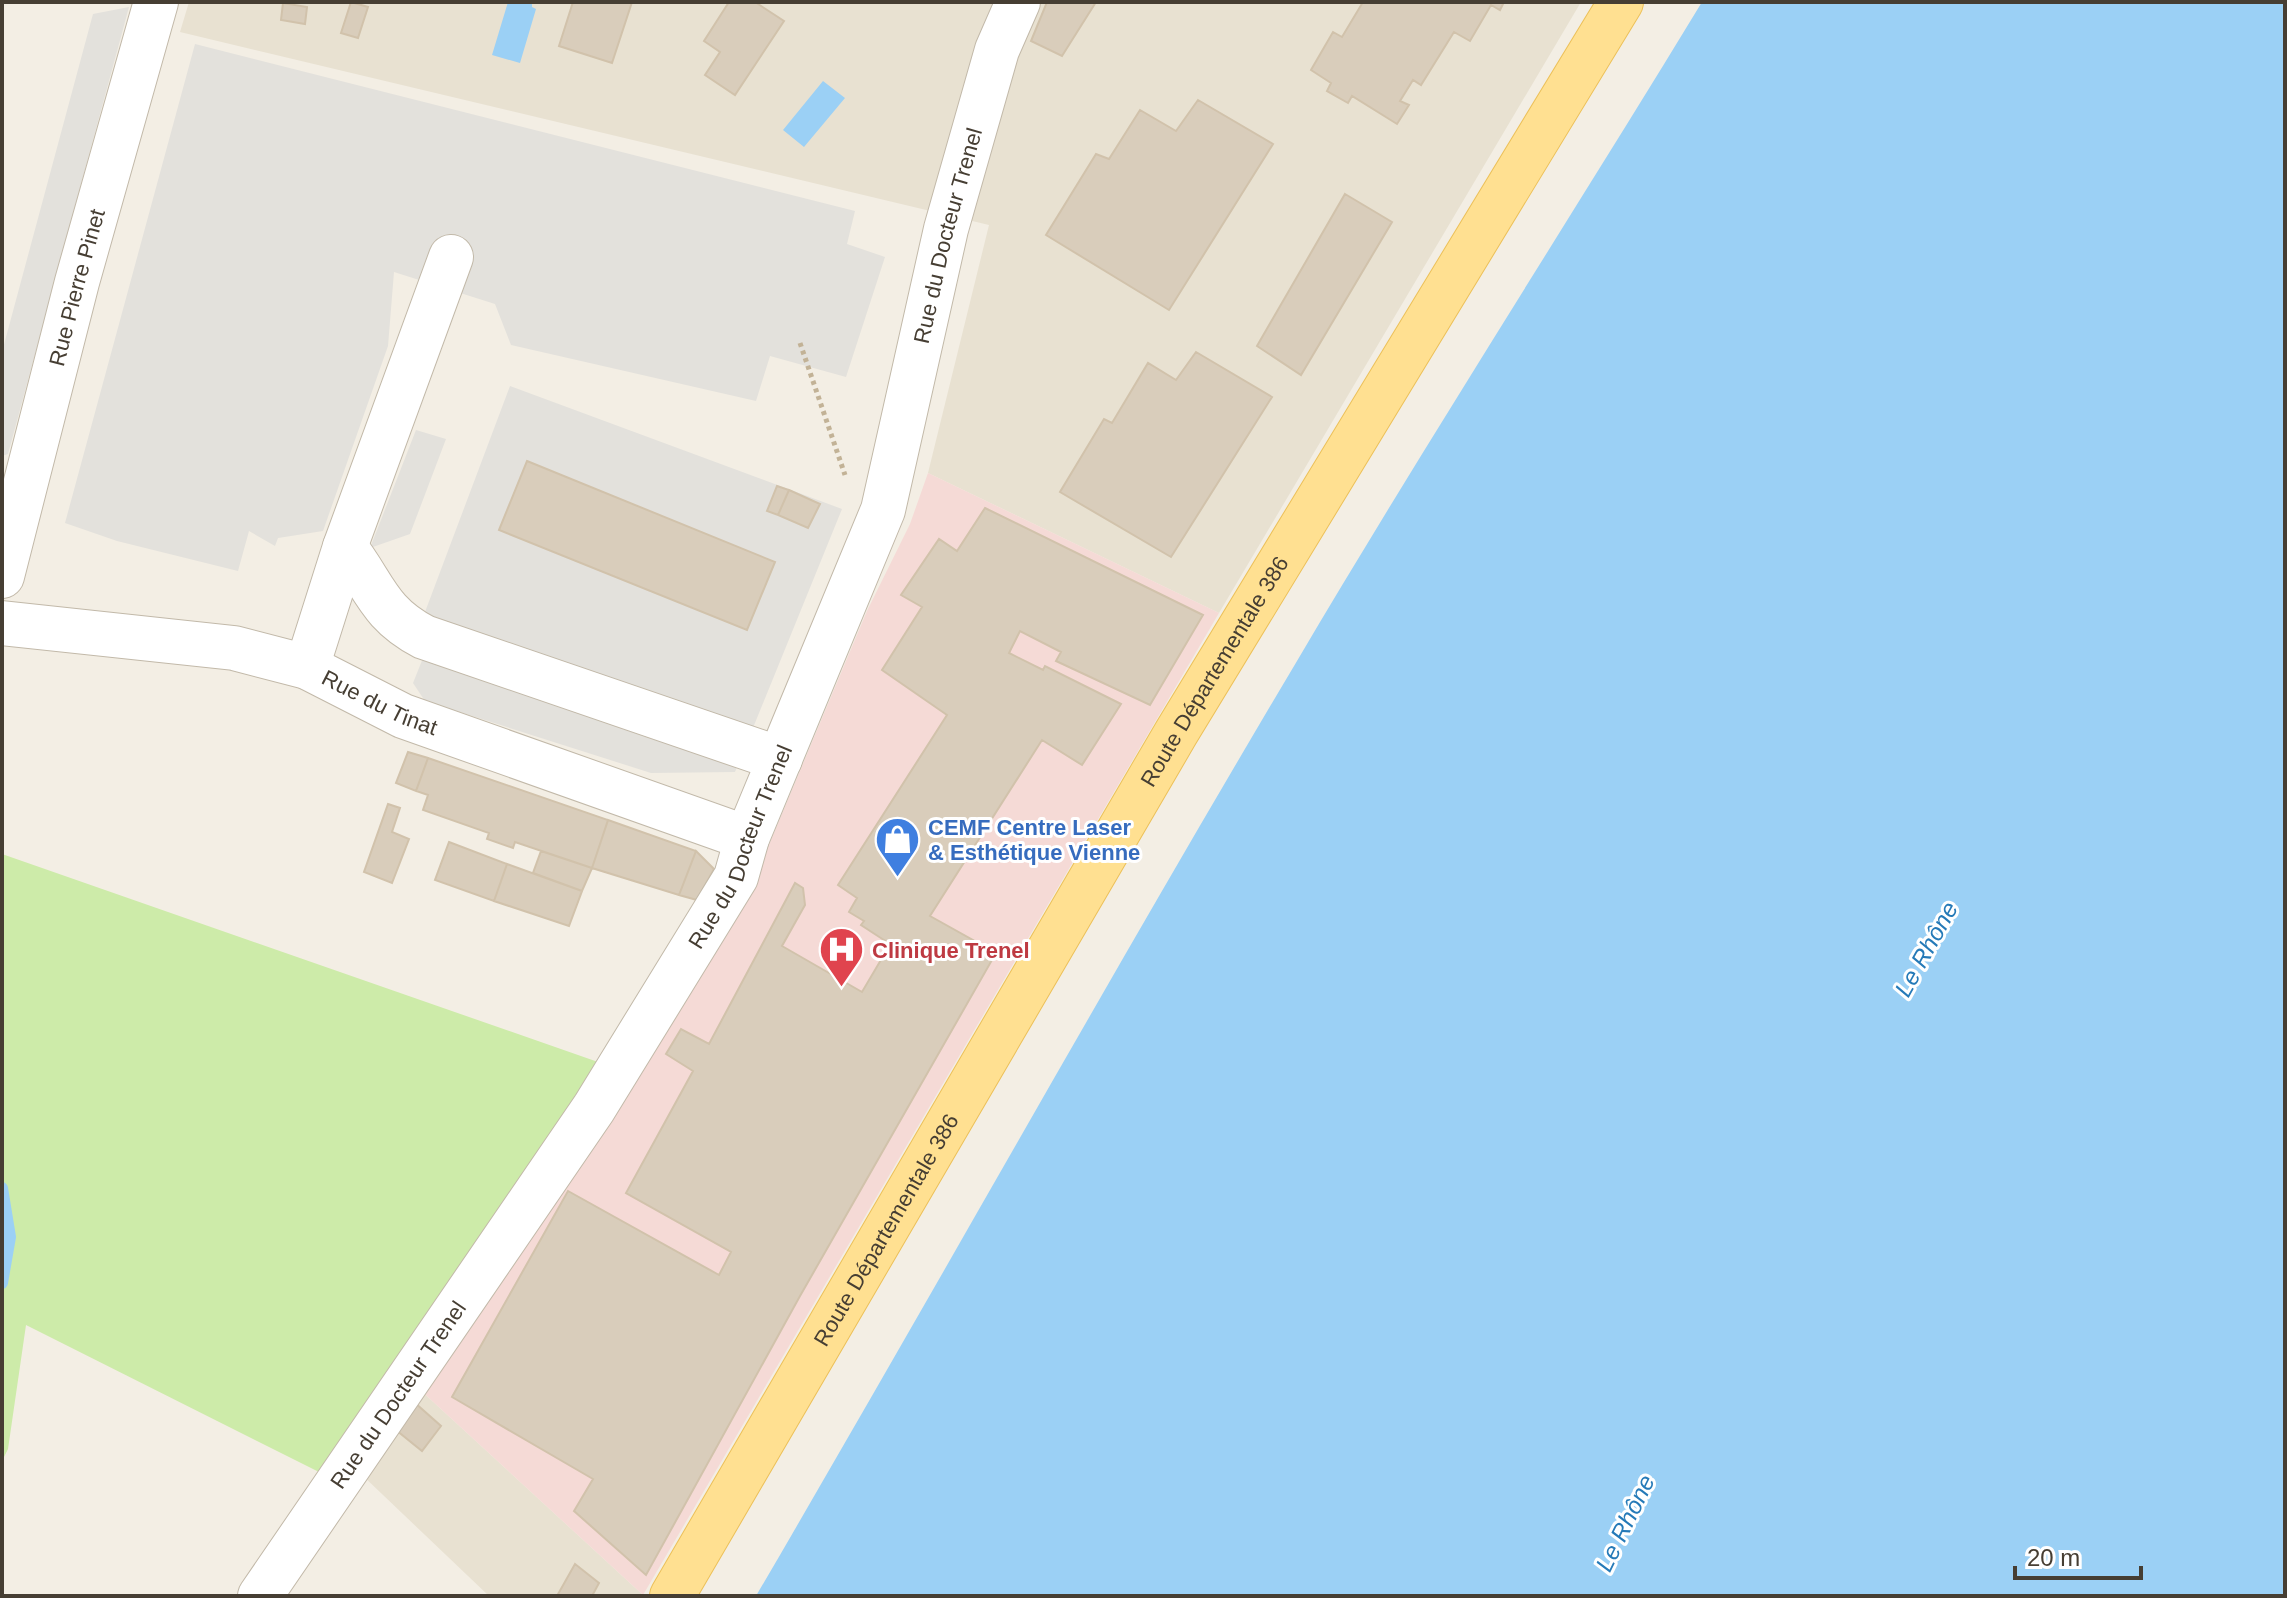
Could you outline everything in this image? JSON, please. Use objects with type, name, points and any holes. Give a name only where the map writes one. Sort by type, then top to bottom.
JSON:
[{"type":"main road","name":"Route Départementale 386","points":[[672,1596],[1176,733],[1621,2]]},
{"type":"street","name":"Rue Pierre Pinet","points":[[2,576],[73,296],[156,2]]},
{"type":"street","name":"Rue du Docteur Trenel","points":[[260,1596],[594,1108],[736,877],[747,838],[883,510],[946,229],[997,50],[1018,2]]},
{"type":"street","points":[[307,667],[345,547],[451,257]]},
{"type":"street","points":[[345,547],[365,573],[383,609],[400,624],[424,637],[780,759]]},
{"type":"street","name":"Rue du Tinat","points":[[2,623],[234,648],[307,667],[403,716],[747,838]]},
{"type":"path","points":[[800,343],[854,499],[883,510]]},
{"type":"shaded area","points":[[189,2],[1581,2],[1219,613],[928,473],[989,225],[180,32]]},
{"type":"shaded area","points":[[129,7],[8,454],[2,456],[2,352],[93,14]]},
{"type":"shaded area","points":[[195,44],[855,211],[847,244],[885,257],[846,377],[770,356],[756,401],[511,345],[495,304],[394,272],[388,346],[323,531],[278,538],[275,546],[249,531],[238,571],[117,541],[65,523]]},
{"type":"shaded area","points":[[510,386],[842,509],[735,772],[651,773],[425,701],[413,683],[425,653],[422,620]]},
{"type":"shaded area","points":[[416,430],[446,439],[410,534],[370,548]]},
{"type":"shaded area","name":"Clinique Trenel","points":[[928,473],[1219,613],[643,1595],[417,1387],[755,878],[867,611],[910,524]]},
{"type":"shaded area","points":[[417,1387],[643,1595],[489,1596],[361,1474]]},
{"type":"green space","points":[[2,854],[598,1062],[323,1474],[26,1325],[8,1449],[2,1461]]},
{"type":"water","points":[[508,2],[532,2],[532,7],[536,9],[520,63],[492,55]]},
{"type":"water","name":"Le Rhône","points":[[1702,2],[2285,2],[2285,1596],[756,1596],[1297,661]]},
{"type":"water","points":[[823,81],[845,98],[804,147],[783,130]]},
{"type":"building","points":[[351,2],[368,7],[358,38],[341,33]]},
{"type":"building","points":[[573,2],[632,2],[612,63],[559,46]]},
{"type":"building","points":[[729,2],[755,2],[784,21],[735,95],[705,75],[720,52],[704,41]]},
{"type":"building","points":[[1047,2],[1096,2],[1062,56],[1031,41]]},
{"type":"building","points":[[1363,2],[1504,2],[1500,10],[1491,5],[1470,41],[1454,32],[1421,85],[1413,80],[1400,101],[1409,105],[1397,124],[1352,96],[1348,103],[1327,91],[1331,83],[1311,70],[1333,32],[1342,37]]},
{"type":"building","points":[[283,3],[307,7],[305,24],[281,20]]},
{"type":"building","points":[[1198,100],[1273,144],[1169,310],[1046,235],[1096,154],[1109,159],[1140,110],[1176,131]]},
{"type":"building","points":[[1345,194],[1392,222],[1301,375],[1257,346]]},
{"type":"building","points":[[1196,352],[1272,397],[1171,557],[1060,492],[1104,419],[1112,423],[1148,363],[1176,380]]},
{"type":"building","points":[[527,461],[775,562],[747,630],[499,530]]},
{"type":"building","points":[[777,486],[789,490],[778,515],[767,511]]},
{"type":"building","points":[[789,490],[820,504],[808,528],[778,515]]},
{"type":"building","name":"Clinique Trenel","points":[[985,508],[1203,615],[1150,705],[1056,661],[1061,652],[1020,631],[1009,653],[1043,670],[1045,666],[1121,704],[1082,765],[1042,740],[930,916],[996,953],[800,1296],[646,1575],[574,1511],[593,1479],[452,1397],[568,1191],[719,1275],[731,1252],[626,1193],[693,1071],[666,1054],[681,1029],[709,1044],[795,883],[803,888],[805,905],[782,946],[862,992],[888,948],[890,944],[861,925],[864,921],[849,912],[857,898],[838,885],[947,715],[882,670],[922,607],[901,595],[939,539],[957,551]]},
{"type":"building","points":[[408,752],[428,758],[416,791],[396,783]]},
{"type":"building","points":[[428,758],[608,820],[592,868],[515,842],[513,848],[487,839],[489,833],[423,810],[428,795],[416,791]]},
{"type":"building","points":[[388,804],[400,808],[392,832],[409,839],[392,883],[364,872]]},
{"type":"building","points":[[608,820],[696,851],[679,895],[592,868]]},
{"type":"building","points":[[449,842],[507,864],[494,901],[435,880]]},
{"type":"building","points":[[541,851],[592,868],[582,891],[533,873]]},
{"type":"building","points":[[696,851],[714,869],[697,900],[679,895]]},
{"type":"building","points":[[507,864],[582,891],[569,926],[494,901]]},
{"type":"building","points":[[414,1402],[441,1426],[422,1451],[396,1430]]},
{"type":"building","points":[[575,1564],[599,1583],[592,1596],[557,1596]]},
{"type":"waterway","points":[[2,1188],[10,1237],[2,1283]]},
{"type":"place","name":"CEMF Centre Laser & Esthétique Vienne","points":[[897,879]]},
{"type":"place","name":"Clinique Trenel","points":[[841,989]]}]
